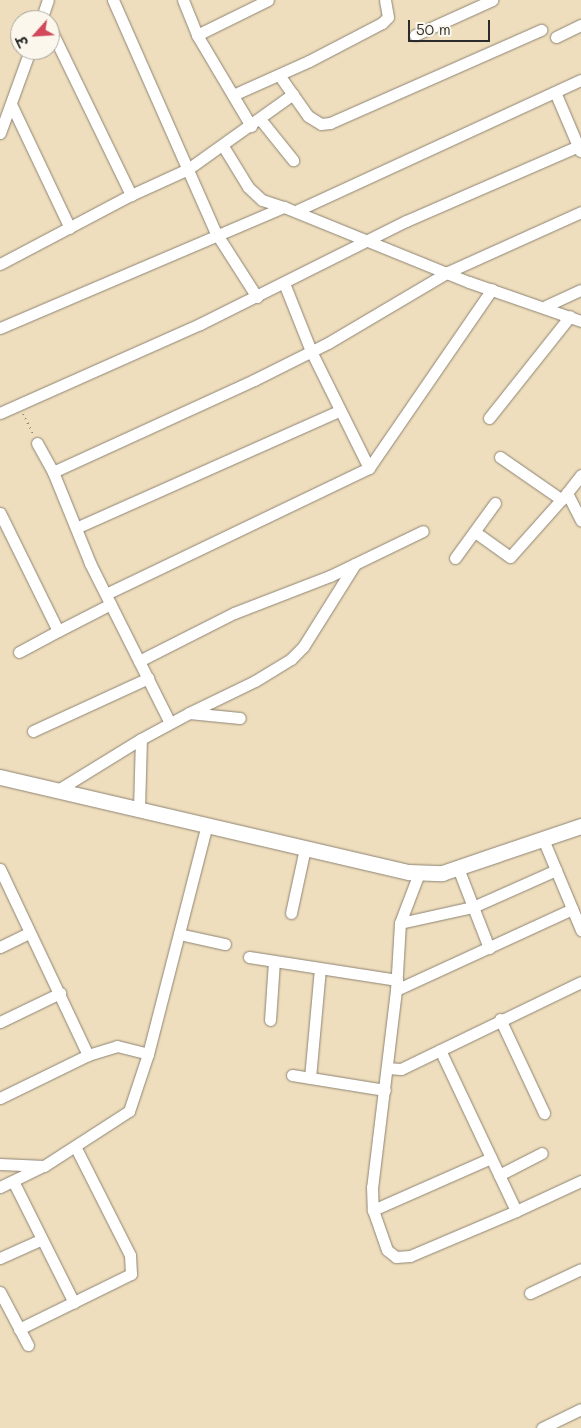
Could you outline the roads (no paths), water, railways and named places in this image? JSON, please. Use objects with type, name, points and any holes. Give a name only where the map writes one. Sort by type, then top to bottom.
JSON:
[{"type":"street","points":[[113,0],[216,233],[256,296]]},
{"type":"street","points":[[183,0],[197,35],[233,94],[256,123],[293,160]]},
{"type":"street","points":[[197,35],[268,0]]},
{"type":"street","points":[[233,94],[279,75],[382,23],[388,17],[385,0]]},
{"type":"street","points":[[415,35],[492,0]]},
{"type":"street","points":[[556,37],[581,25]]},
{"type":"street","points":[[279,75],[308,116],[321,124],[330,123],[541,30]]},
{"type":"street","points":[[60,49],[131,195]]},
{"type":"street","points":[[0,134],[26,60]]},
{"type":"street","points":[[298,210],[581,80]]},
{"type":"street","points":[[0,413],[284,284],[366,240],[580,148],[556,92]]},
{"type":"street","points":[[0,264],[131,195],[188,169],[256,123],[292,94]]},
{"type":"street","points":[[10,104],[70,228]]},
{"type":"street","points":[[223,146],[248,187],[262,200],[298,210],[366,240],[492,289],[546,306],[581,321]]},
{"type":"street","points":[[0,328],[216,233],[284,207]]},
{"type":"street","points":[[53,472],[311,352],[448,272],[581,212]]},
{"type":"street","points":[[284,284],[311,352],[369,468]]},
{"type":"street","points":[[19,652],[58,631],[108,599],[369,468],[492,289]]},
{"type":"street","points":[[546,306],[581,290]]},
{"type":"street","points":[[489,418],[570,316]]},
{"type":"street","points":[[78,528],[339,411]]},
{"type":"street","points":[[37,443],[53,472],[108,599],[169,722]]},
{"type":"street","points":[[500,457],[565,497],[581,521]]},
{"type":"street","points":[[475,532],[510,558],[565,497],[581,475]]},
{"type":"street","points":[[455,558],[496,503]]},
{"type":"street","points":[[0,513],[58,631]]},
{"type":"street","points":[[139,661],[234,613],[356,562],[423,531]]},
{"type":"street","points":[[58,790],[169,722],[255,681],[291,659],[303,647],[356,562]]},
{"type":"street","points":[[33,731],[148,678]]},
{"type":"street","points":[[189,712],[240,718]]},
{"type":"street","points":[[139,809],[142,739]]},
{"type":"street","points":[[0,777],[419,873],[442,873],[581,826]]},
{"type":"street","points":[[0,1187],[76,1148],[129,1111],[148,1054],[207,825]]},
{"type":"street","points":[[543,839],[581,930]]},
{"type":"street","points":[[291,913],[305,848]]},
{"type":"street","points":[[458,868],[489,948]]},
{"type":"street","points":[[400,923],[473,906],[556,870]]},
{"type":"street","points":[[0,871],[88,1055]]},
{"type":"street","points":[[419,873],[400,923],[388,1068],[372,1187],[373,1210],[387,1250],[396,1257],[410,1256],[581,1181]]},
{"type":"street","points":[[249,957],[396,985],[489,948],[572,909]]},
{"type":"street","points":[[0,947],[29,933]]},
{"type":"street","points":[[179,934],[225,944]]},
{"type":"street","points":[[270,1020],[274,961]]},
{"type":"street","points":[[310,1078],[320,969]]},
{"type":"street","points":[[388,1068],[400,1069],[500,1019],[581,982]]},
{"type":"street","points":[[0,1022],[60,993]]},
{"type":"street","points":[[500,1019],[544,1113]]},
{"type":"street","points":[[0,1098],[88,1055],[117,1046],[148,1054]]},
{"type":"street","points":[[440,1050],[516,1211]]},
{"type":"street","points":[[292,1075],[385,1090]]},
{"type":"street","points":[[19,1329],[120,1282],[131,1274],[133,1268],[130,1256],[76,1148]]},
{"type":"street","points":[[499,1175],[542,1153]]},
{"type":"street","points":[[373,1210],[491,1158]]},
{"type":"street","points":[[0,1164],[44,1166]]},
{"type":"street","points":[[13,1181],[40,1240],[74,1303]]},
{"type":"street","points":[[0,1258],[40,1240]]},
{"type":"street","points":[[530,1292],[581,1270]]},
{"type":"street","points":[[0,1292],[28,1345]]},
{"type":"street","points":[[542,1428],[581,1409]]}]
